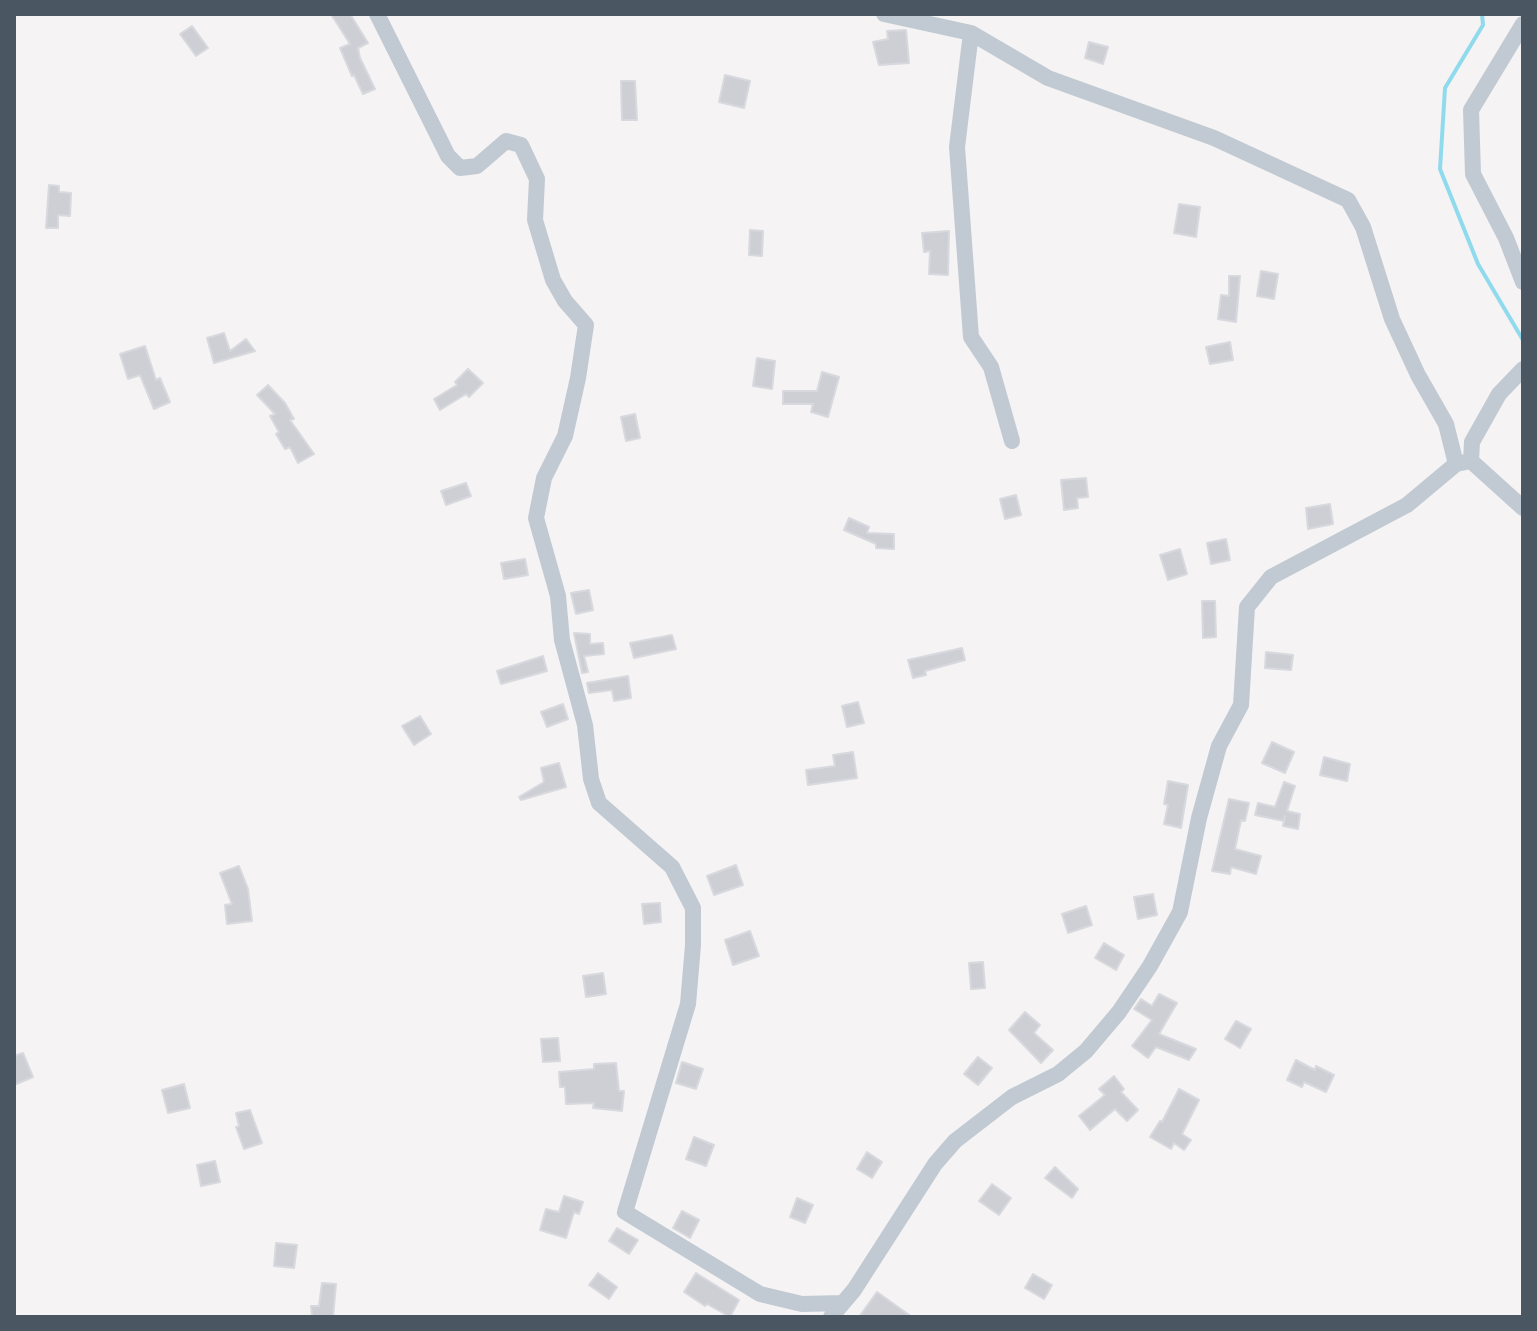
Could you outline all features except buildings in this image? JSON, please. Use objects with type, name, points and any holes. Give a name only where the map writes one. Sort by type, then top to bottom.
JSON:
[{"type":"street","points":[[377,14],[448,156],[460,168],[477,166],[506,141],[521,145],[537,179],[535,220],[553,280],[565,301],[586,325],[565,436],[544,478],[536,518],[558,596],[562,640],[585,725],[591,779],[599,803],[672,867],[693,908],[688,1004],[625,1212],[760,1294],[802,1304],[843,1303]]},
{"type":"street","points":[[884,14],[971,33],[1048,78],[1214,138],[1348,200],[1363,227],[1392,319],[1464,463],[1523,508]]},
{"type":"street","points":[[1523,24],[1471,110],[1473,174],[1506,238],[1523,282]]},
{"type":"street","points":[[971,33],[957,147],[971,337],[991,367],[1012,441]]},
{"type":"street","points":[[831,1317],[935,1164],[955,1141],[1012,1097],[1058,1074],[1086,1051],[1119,1012],[1150,966],[1180,912],[1199,818],[1219,746],[1241,705],[1247,607],[1271,577],[1407,505],[1464,463],[1499,394],[1523,369]]},
{"type":"waterway","points":[[1482,14],[1483,25],[1445,88],[1440,169],[1478,264],[1523,340]]}]
